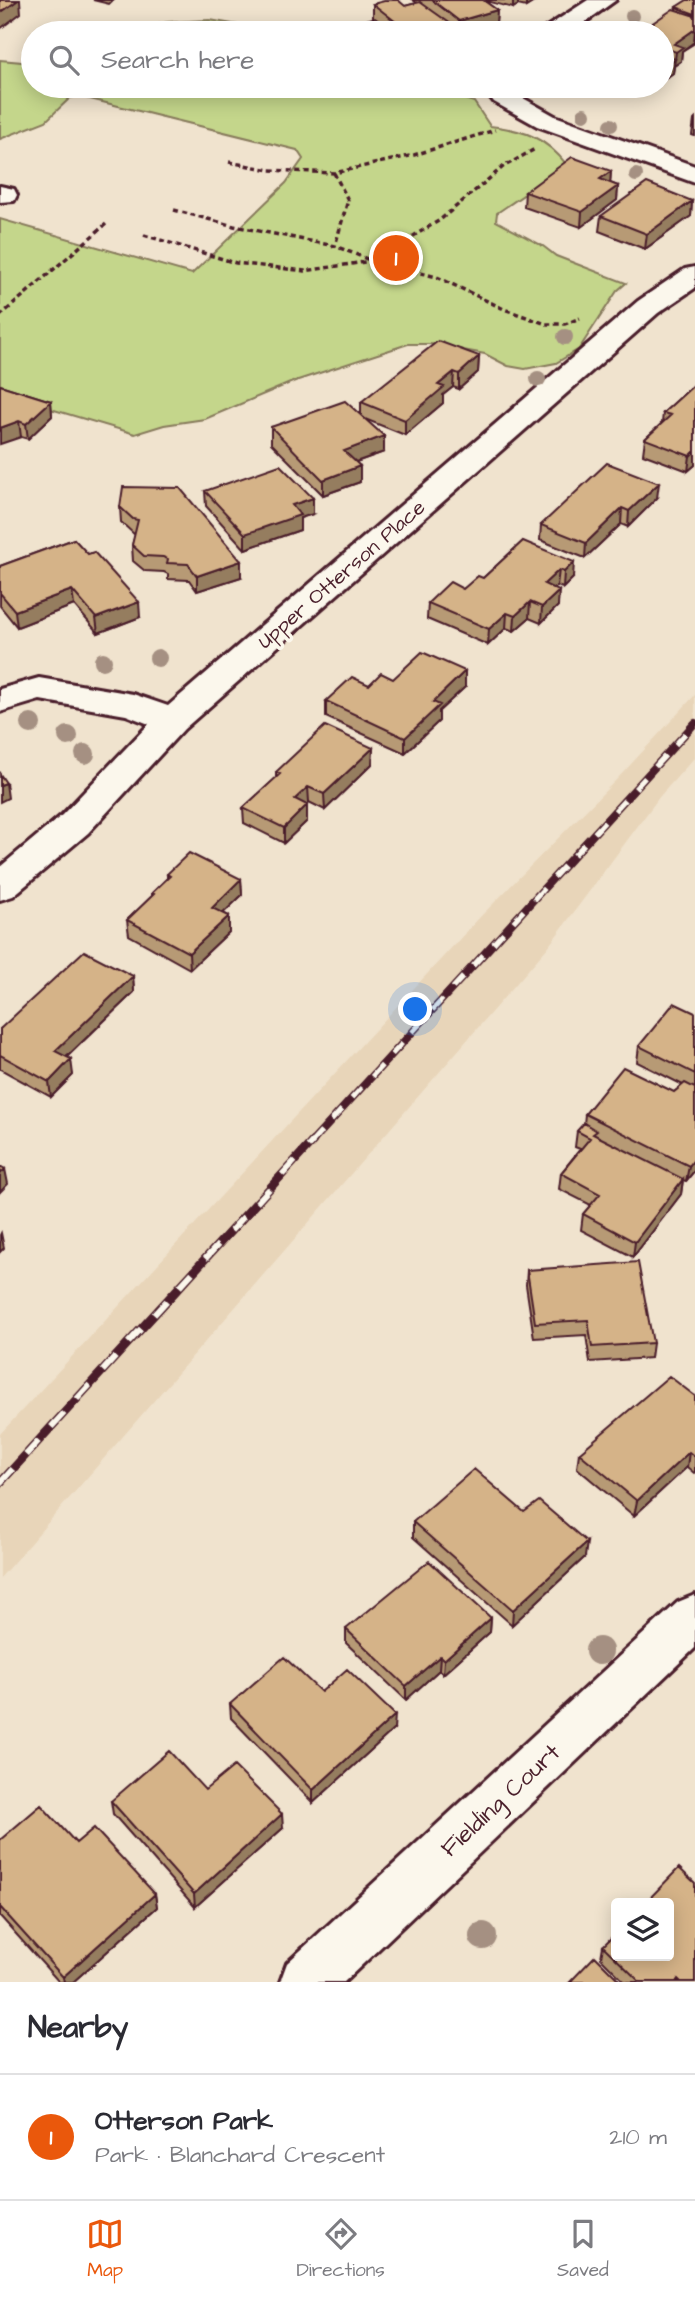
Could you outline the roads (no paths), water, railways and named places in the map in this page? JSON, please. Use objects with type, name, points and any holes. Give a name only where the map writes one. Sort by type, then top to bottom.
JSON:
[{"type":"street","points":[[573,21],[604,0]]},
{"type":"street","points":[[505,98],[546,121],[695,175]]},
{"type":"street","name":"Upper Otterson Place","points":[[0,887],[75,824],[172,721],[648,307],[695,275]]},
{"type":"street","points":[[0,701],[39,689],[133,705],[172,721]]},
{"type":"street","name":"Fielding Court","points":[[306,1982],[695,1617]]},
{"type":"railway","points":[[311,1143],[695,723]]},
{"type":"railway","points":[[0,1483],[313,1141]]},
{"type":"place","name":"Otterson Park","points":[[396,258]]}]
